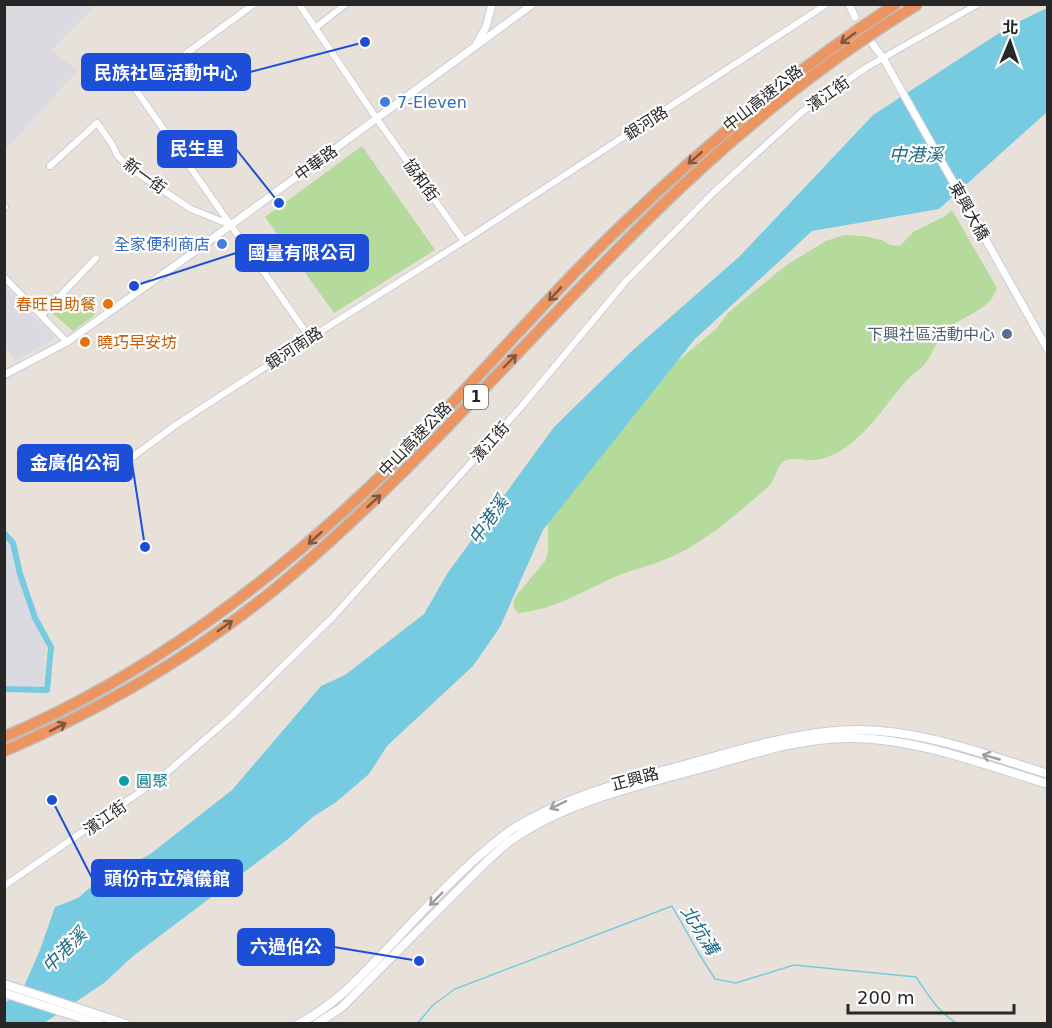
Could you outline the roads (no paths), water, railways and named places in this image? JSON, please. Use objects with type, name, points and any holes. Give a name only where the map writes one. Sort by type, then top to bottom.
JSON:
[{"type":"highway","name":"中山高速公路","points":[[4,737],[101,690],[166,651],[216,617],[277,570],[382,476],[610,237],[675,176],[788,81],[896,4]]},
{"type":"highway","name":"中山高速公路","points":[[4,751],[93,709],[155,672],[247,611],[276,588],[394,482],[644,222],[693,176],[755,121],[918,4]]},
{"type":"main road","name":"正興路","points":[[298,1023],[319,1013],[356,983],[478,857],[513,828],[561,803],[600,788],[808,734],[858,730],[898,733],[943,743],[1047,774]]},
{"type":"main road","name":"正興路","points":[[316,1023],[341,1008],[486,862],[509,842],[537,825],[587,802],[746,756],[807,742],[852,738],[892,741],[933,749],[1047,784]]},
{"type":"main road","points":[[4,984],[126,1023]]},
{"type":"main road","points":[[4,993],[100,1023]]},
{"type":"street","points":[[254,4],[136,90],[309,338]]},
{"type":"street","name":"協和街","points":[[299,4],[464,241]]},
{"type":"street","points":[[315,28],[346,4]]},
{"type":"street","points":[[475,47],[486,27],[492,4]]},
{"type":"street","name":"中華路","points":[[4,375],[67,342],[232,225],[533,4]]},
{"type":"street","name":"銀河路","points":[[464,241],[827,4]]},
{"type":"street","points":[[849,4],[855,17]]},
{"type":"street","name":"濱江街","points":[[4,886],[101,822],[169,772],[233,714],[333,617],[521,407],[626,281],[698,208],[803,111],[883,58],[978,4]]},
{"type":"street","name":"東興大橋","points":[[872,43],[883,58],[1047,350]]},
{"type":"street","name":"新一街","points":[[50,166],[97,123],[117,155],[136,173],[159,186],[190,209],[232,225]]},
{"type":"street","name":"銀河南路","points":[[127,461],[177,424],[464,241]]},
{"type":"street","points":[[42,315],[96,258]]},
{"type":"street","points":[[4,278],[67,342]]},
{"type":"water","name":"中港溪","points":[[1047,8],[1047,112],[939,209],[812,231],[694,340],[543,530],[500,627],[473,666],[387,746],[369,774],[335,803],[314,816],[288,839],[132,957],[104,983],[44,1023],[5,1023],[4,1003],[21,993],[40,950],[55,907],[78,898],[101,878],[149,855],[232,790],[321,686],[345,675],[424,614],[447,574],[554,427],[633,350],[740,256],[873,115],[1010,26]]},
{"type":"waterway","points":[[4,533],[13,543],[20,574],[35,618],[51,647],[47,690],[4,689]]},
{"type":"waterway","name":"北坑溝","points":[[417,1024],[433,1005],[455,989],[672,906],[715,979],[736,983],[794,965],[916,977],[940,1009],[958,1024]]},
{"type":"place","name":"民族社區活動中心","points":[[365,42]]},
{"type":"place","name":"7-Eleven","points":[[385,102]]},
{"type":"place","name":"民生里","points":[[279,203]]},
{"type":"place","name":"全家便利商店","points":[[222,244]]},
{"type":"place","name":"國量有限公司","points":[[134,286]]},
{"type":"place","name":"春旺自助餐","points":[[108,304]]},
{"type":"place","name":"下興社區活動中心","points":[[1007,334]]},
{"type":"place","name":"曉巧早安坊","points":[[85,342]]},
{"type":"place","name":"金廣伯公祠","points":[[145,547]]},
{"type":"place","name":"圓聚","points":[[124,781]]},
{"type":"place","name":"頭份市立殯儀館","points":[[52,800]]},
{"type":"place","name":"六過伯公","points":[[419,961]]}]
